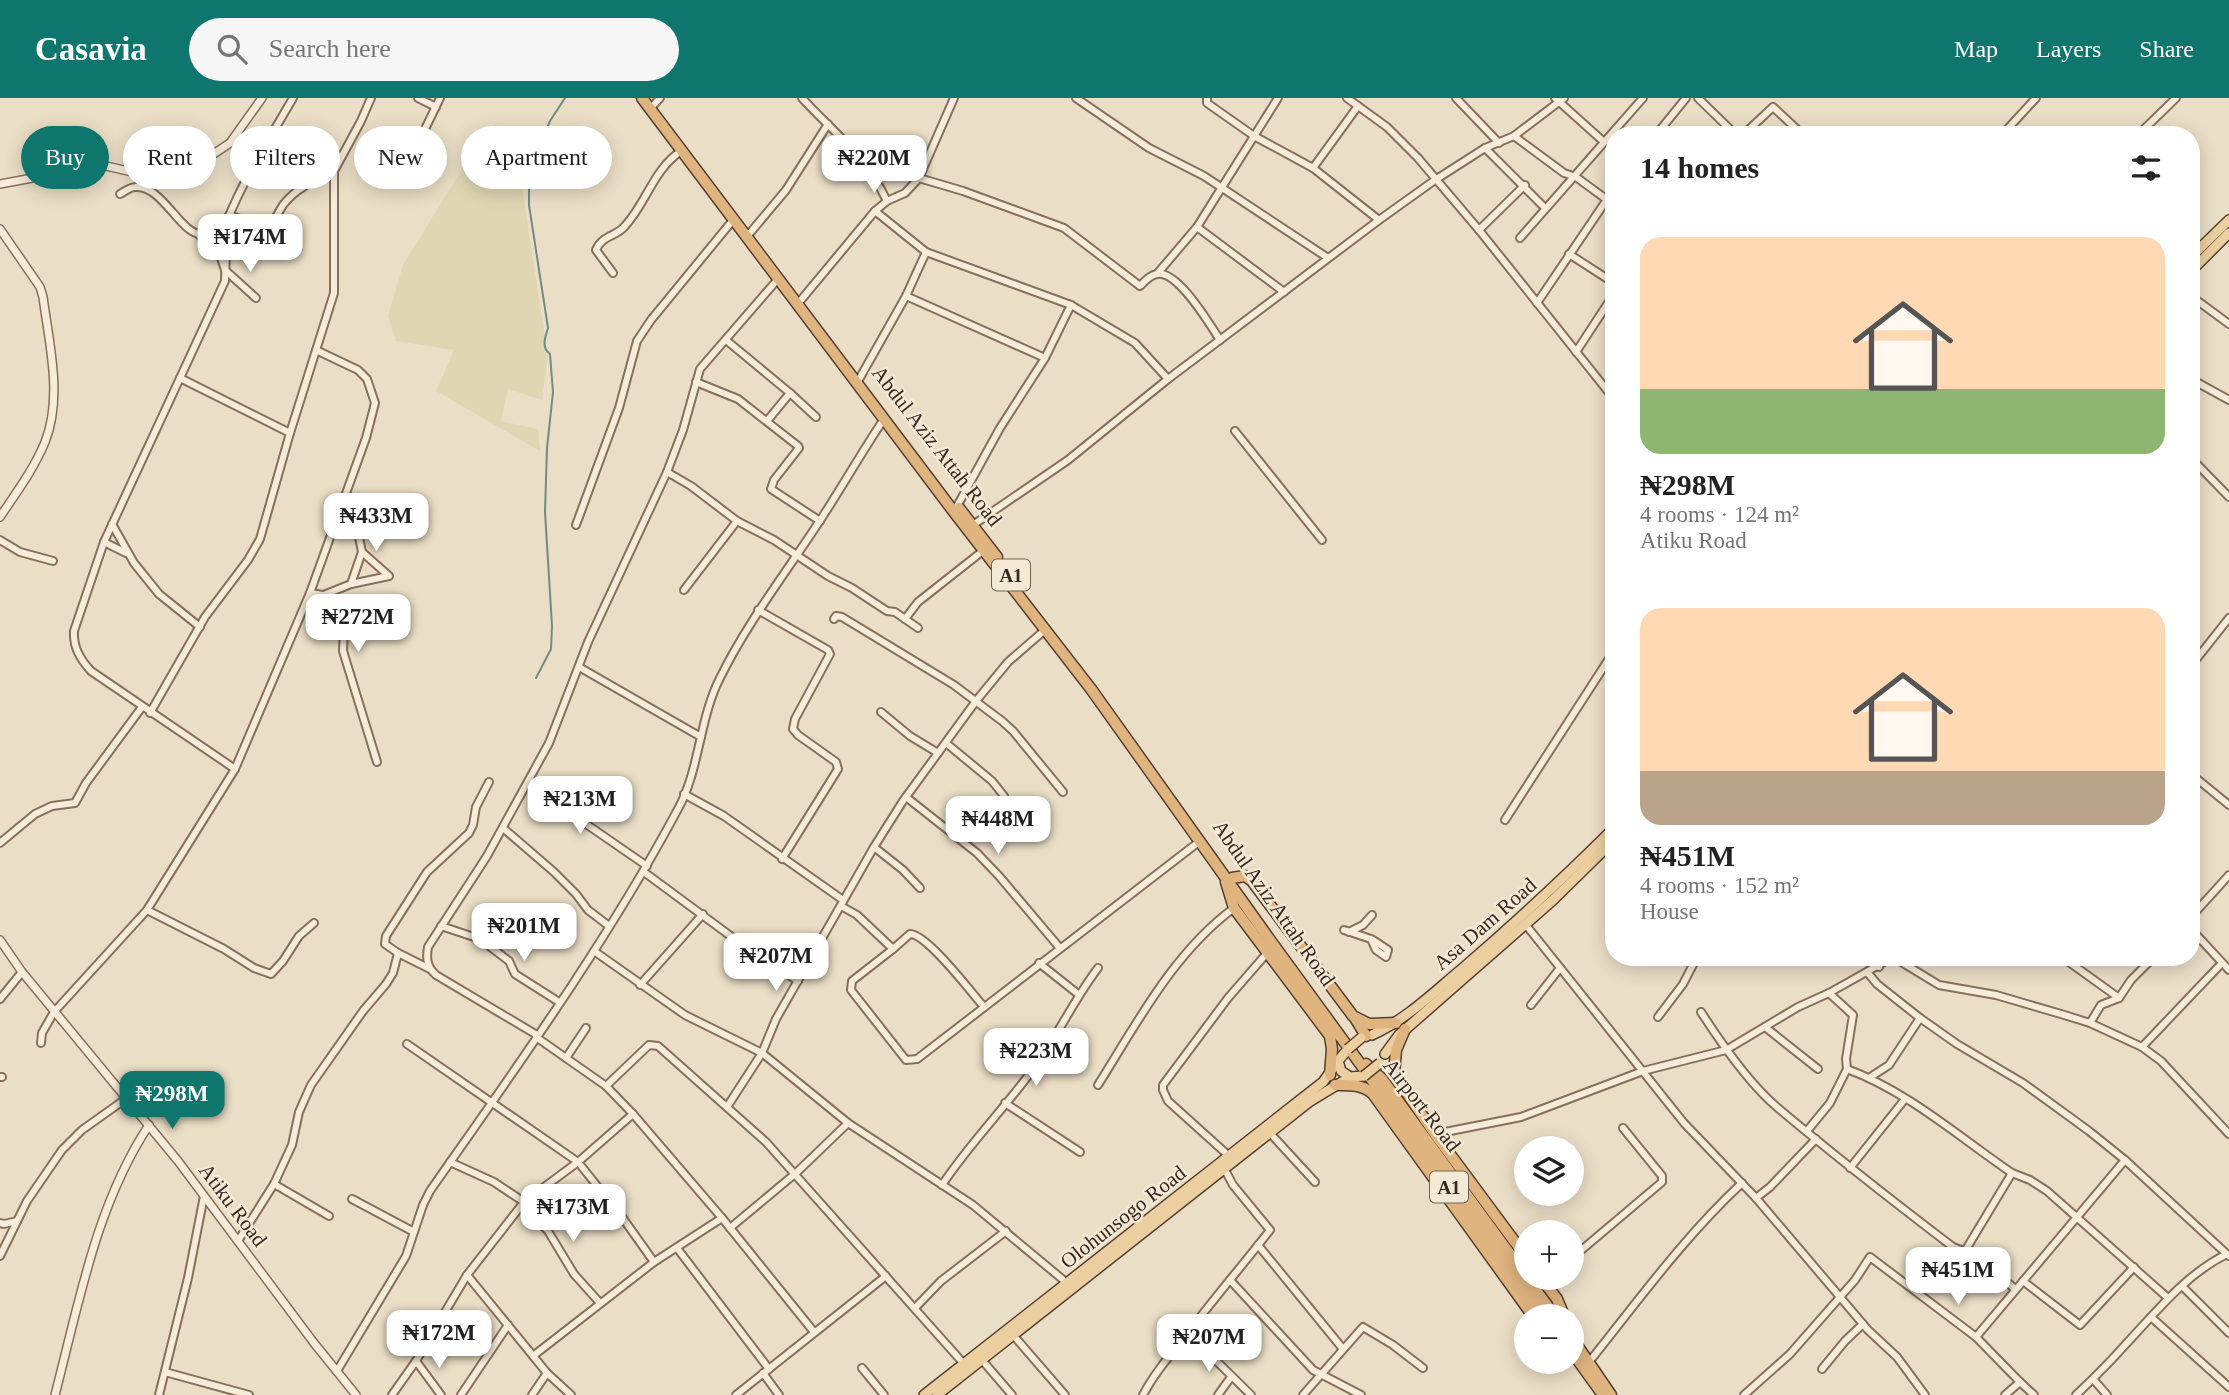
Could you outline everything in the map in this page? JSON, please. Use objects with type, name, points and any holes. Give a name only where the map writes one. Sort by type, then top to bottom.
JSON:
[{"type":"highway","name":"Abdul Aziz Attah Road","points":[[642,98],[653,103],[801,300],[1228,876],[1359,1059]]},
{"type":"highway","name":"Abdul Aziz Attah Road","points":[[653,103],[681,151],[859,381],[884,419],[955,509],[973,525],[1213,849],[1228,876]]},
{"type":"highway","points":[[1342,1054],[1234,908],[1228,876],[1245,876],[1252,881],[1366,1036]]},
{"type":"highway","points":[[1353,1016],[1370,1024],[1401,1026],[1394,1074]]},
{"type":"highway","points":[[1330,1036],[1330,1074]]},
{"type":"highway","name":"Airport Road","points":[[1359,1059],[1382,1079],[1514,1259]]},
{"type":"highway","name":"Airport Road","points":[[1359,1059],[1535,1304]]},
{"type":"highway","points":[[1382,1059],[1514,1240]]},
{"type":"highway","points":[[1358,1077],[1524,1304]]},
{"type":"highway","points":[[1335,1085],[1351,1084],[1369,1090]]},
{"type":"highway","points":[[1584,1360],[1589,1362],[1611,1395]]},
{"type":"highway","points":[[1584,1368],[1603,1395]]},
{"type":"main road","points":[[2200,248],[2229,220]]},
{"type":"main road","points":[[2200,262],[2229,233]]},
{"type":"main road","name":"Asa Dam Road","points":[[1358,1077],[1382,1059],[1401,1026],[1536,904],[1605,837]]},
{"type":"main road","name":"Asa Dam Road","points":[[1342,1054],[1366,1036],[1401,1026],[1526,925],[1605,855]]},
{"type":"main road","points":[[1366,1036],[1382,1043],[1382,1059]]},
{"type":"main road","points":[[1342,1054],[1341,1071],[1358,1077]]},
{"type":"main road","name":"Olohunsogo Road","points":[[940,1394],[1014,1336],[1330,1074],[1342,1054]]},
{"type":"main road","name":"Olohunsogo Road","points":[[924,1395],[1067,1283],[1225,1170],[1310,1102],[1335,1085],[1358,1077]]},
{"type":"street","points":[[0,184],[102,165],[145,175],[162,175],[206,159],[230,144],[262,98]]},
{"type":"street","points":[[235,769],[91,671],[82,661],[74,641],[74,631],[104,542],[221,291],[228,218],[293,98]]},
{"type":"street","points":[[340,160],[371,98]]},
{"type":"street","points":[[418,98],[436,107]]},
{"type":"street","points":[[427,126],[440,98]]},
{"type":"street","points":[[802,98],[866,164],[887,201]]},
{"type":"street","points":[[801,300],[876,211],[887,201],[905,192],[919,178],[954,98]]},
{"type":"street","points":[[1076,98],[1149,148],[1222,187],[1328,258]]},
{"type":"street","points":[[1207,98],[1207,103],[1254,136],[1313,168],[1379,220]]},
{"type":"street","points":[[1157,274],[1197,227],[1278,98]]},
{"type":"street","points":[[1347,98],[1387,127],[1418,158],[1605,388]]},
{"type":"street","points":[[1618,126],[1643,98]]},
{"type":"street","points":[[1663,126],[1686,98]]},
{"type":"street","points":[[1698,98],[1727,126]]},
{"type":"street","points":[[2010,126],[2036,98]]},
{"type":"street","points":[[2147,126],[2176,98]]},
{"type":"street","points":[[1459,99],[1499,143]]},
{"type":"street","points":[[973,525],[1068,460],[1168,379],[1379,220],[1485,148],[1514,136],[1559,100],[1604,142],[1520,238]]},
{"type":"street","points":[[1313,168],[1358,106]]},
{"type":"street","points":[[1753,126],[1773,107],[1793,126]]},
{"type":"street","points":[[750,233],[786,190],[828,124]]},
{"type":"street","points":[[1514,136],[1564,173],[1576,177],[1605,198]]},
{"type":"street","points":[[1485,148],[1525,185],[1545,208]]},
{"type":"street","points":[[613,273],[599,257],[596,250],[598,244],[624,228],[662,167],[681,151]]},
{"type":"street","points":[[919,178],[1064,228],[1140,286],[1148,278],[1163,274],[1186,291],[1220,340]]},
{"type":"street","points":[[1479,230],[1525,185]]},
{"type":"street","points":[[120,194],[134,187],[148,190],[190,231],[199,234],[206,234],[228,218]]},
{"type":"street","points":[[228,218],[268,229],[299,189]]},
{"type":"street","points":[[150,713],[200,627],[260,539],[334,293],[334,189]]},
{"type":"street","points":[[1537,303],[1605,200]]},
{"type":"street","points":[[876,211],[926,251],[1071,305],[1135,343],[1168,379]]},
{"type":"street","points":[[576,525],[619,408],[637,341],[733,220]]},
{"type":"street","points":[[1197,227],[1284,292]]},
{"type":"street","points":[[0,229],[40,287],[53,382],[52,410],[45,441],[0,517]]},
{"type":"street","points":[[199,234],[220,255],[225,270],[256,298]]},
{"type":"street","points":[[859,381],[906,296],[926,251]]},
{"type":"street","points":[[1569,254],[1605,277]]},
{"type":"street","points":[[429,969],[428,947],[503,828],[549,743],[607,601],[667,472],[683,430],[700,369],[778,279]]},
{"type":"street","points":[[906,296],[1045,358]]},
{"type":"street","points":[[2200,303],[2229,324]]},
{"type":"street","points":[[955,509],[999,428],[1045,358],[1071,305]]},
{"type":"street","points":[[1576,352],[1605,308]]},
{"type":"street","points":[[726,340],[816,417]]},
{"type":"street","points":[[41,1043],[42,1033],[54,1012],[147,910],[235,769],[310,593],[366,438],[375,402],[367,379],[358,370],[317,351]]},
{"type":"street","points":[[180,378],[290,433]]},
{"type":"street","points":[[696,382],[738,399],[799,448],[774,480],[771,489],[820,521]]},
{"type":"street","points":[[2200,384],[2229,400]]},
{"type":"street","points":[[767,421],[790,393]]},
{"type":"street","points":[[337,1371],[406,1256],[430,1191],[594,951],[646,869],[684,794],[715,688],[758,610],[820,521],[884,419]]},
{"type":"street","points":[[1235,431],[1322,540]]},
{"type":"street","points":[[2200,467],[2229,497]]},
{"type":"street","points":[[667,472],[691,486],[737,521],[774,540],[796,556],[918,628]]},
{"type":"street","points":[[339,514],[354,513],[362,552],[351,584]]},
{"type":"street","points":[[684,590],[737,521]]},
{"type":"street","points":[[112,524],[128,554],[159,594],[200,627]]},
{"type":"street","points":[[0,540],[20,552],[53,561]]},
{"type":"street","points":[[104,542],[128,554]]},
{"type":"street","points":[[905,619],[918,602],[984,550]]},
{"type":"street","points":[[325,594],[351,584],[389,576],[362,552]]},
{"type":"street","points":[[310,593],[336,597],[345,606],[343,651],[377,762]]},
{"type":"street","points":[[758,610],[828,650],[830,654],[795,719],[793,729],[836,762],[838,769],[782,859]]},
{"type":"street","points":[[834,619],[836,616],[842,617],[976,701],[1013,731],[1063,792]]},
{"type":"street","points":[[2200,655],[2229,618]]},
{"type":"street","points":[[2221,628],[2229,634]]},
{"type":"street","points":[[727,1107],[762,1053],[776,1019],[874,847],[906,797],[1008,662],[1046,629]]},
{"type":"street","points":[[1505,820],[1605,665]]},
{"type":"street","points":[[579,667],[701,737]]},
{"type":"street","points":[[0,843],[35,814],[52,806],[75,803],[86,783],[142,707]]},
{"type":"street","points":[[881,712],[910,736],[938,753]]},
{"type":"street","points":[[946,743],[992,781],[1004,796]]},
{"type":"street","points":[[2200,781],[2229,804]]},
{"type":"street","points":[[489,782],[476,807],[469,833],[427,872],[384,940],[385,944],[536,1036],[606,1086],[722,1218],[814,1332]]},
{"type":"street","points":[[528,784],[646,869],[736,940],[798,981]]},
{"type":"street","points":[[684,794],[724,816],[842,903],[892,949]]},
{"type":"street","points":[[906,797],[977,853],[1059,947]]},
{"type":"street","points":[[503,828],[554,872],[588,910],[609,926]]},
{"type":"street","points":[[984,1007],[919,936],[910,934],[850,985],[851,990],[906,1060],[917,1059],[1200,841]]},
{"type":"street","points":[[874,847],[904,870],[920,888]]},
{"type":"street","points":[[2200,907],[2229,875]]},
{"type":"street","points":[[1098,1085],[1180,960],[1205,932],[1234,908]]},
{"type":"street","points":[[147,910],[224,949],[254,968],[271,974],[299,936],[314,923]]},
{"type":"street","points":[[640,985],[703,914]]},
{"type":"street","points":[[1371,939],[1346,931],[1363,925],[1372,915]]},
{"type":"street","points":[[1526,925],[1684,1123],[1756,1198],[1863,1324],[1897,1357],[1925,1395]]},
{"type":"street","points":[[441,926],[480,939],[509,961],[515,974],[559,1002]]},
{"type":"street","points":[[2200,939],[2229,970]]},
{"type":"street","name":"Atiku Road","points":[[0,940],[54,1012],[149,1125],[356,1395]]},
{"type":"street","points":[[594,951],[685,1015],[762,1053],[848,1123],[973,1205],[1067,1283]]},
{"type":"street","points":[[1229,1156],[1168,1101],[1163,1085],[1228,998],[1268,952]]},
{"type":"street","points":[[238,1241],[274,1184],[292,1145],[299,1112],[311,1085],[363,1011],[386,984],[393,973],[398,953]]},
{"type":"street","points":[[1039,963],[1078,994]]},
{"type":"street","points":[[2142,1047],[2222,963]]},
{"type":"street","points":[[1658,1017],[1683,984],[1692,966]]},
{"type":"street","points":[[1907,966],[1938,985],[1997,995],[2090,1024],[2142,1047],[2161,1061],[2229,1134]]},
{"type":"street","points":[[2075,966],[2119,998]]},
{"type":"street","points":[[2090,1024],[2101,1005],[2119,998],[2145,966]]},
{"type":"street","points":[[1435,1134],[1521,1117],[1643,1071],[1726,1050],[1798,1007],[1879,967]]},
{"type":"street","points":[[942,1185],[967,1149],[1029,1075],[1057,1035],[1078,994],[1098,968]]},
{"type":"street","points":[[1531,1004],[1560,968]]},
{"type":"street","points":[[0,999],[22,972]]},
{"type":"street","points":[[1868,973],[1891,996],[1920,1018],[1957,1044],[2023,1083],[2125,1160],[2228,1254],[2216,1259],[2168,1298],[2076,1395]]},
{"type":"street","points":[[1807,1131],[1830,1103],[1847,1069],[1853,1015],[1829,993]]},
{"type":"street","points":[[1701,1012],[1726,1050],[1777,1107],[1850,1168],[1953,1247],[1984,1263],[2015,1289]]},
{"type":"street","points":[[1869,1077],[1889,1065],[1920,1018]]},
{"type":"street","points":[[1765,1027],[1818,1069]]},
{"type":"street","points":[[566,1058],[586,1028]]},
{"type":"street","points":[[407,1044],[578,1163],[654,1262]]},
{"type":"street","points":[[606,1086],[635,1056],[653,1044],[658,1046],[766,1142],[796,1173],[964,1364]]},
{"type":"street","points":[[1847,1069],[1869,1077],[2011,1173],[2030,1180],[2047,1191],[2168,1298]]},
{"type":"street","points":[[0,1256],[27,1201],[62,1150],[82,1130],[127,1098]]},
{"type":"street","points":[[1850,1168],[1905,1099]]},
{"type":"street","points":[[1005,1102],[1080,1153]]},
{"type":"street","points":[[392,1395],[416,1361],[467,1275],[524,1203],[566,1169],[578,1163],[633,1114]]},
{"type":"street","points":[[730,1228],[796,1173],[848,1123]]},
{"type":"street","points":[[55,1395],[104,1217],[119,1177],[149,1125]]},
{"type":"street","points":[[1584,1246],[1662,1182],[1662,1177],[1623,1128]]},
{"type":"street","points":[[1270,1133],[1315,1182]]},
{"type":"street","points":[[1756,1198],[1816,1139]]},
{"type":"street","points":[[1976,1337],[2125,1160]]},
{"type":"street","points":[[450,1162],[494,1182],[524,1203],[548,1231],[574,1274],[600,1303]]},
{"type":"street","points":[[1143,1395],[1151,1380],[1270,1230],[1233,1185],[1225,1170]]},
{"type":"street","points":[[1965,1251],[2011,1173]]},
{"type":"street","points":[[1589,1362],[1713,1209],[1742,1183]]},
{"type":"street","points":[[274,1184],[329,1216]]},
{"type":"street","points":[[159,1395],[188,1278],[204,1196]]},
{"type":"street","points":[[352,1199],[414,1232]]},
{"type":"street","points":[[533,1356],[654,1262],[722,1218]]},
{"type":"street","points":[[10,1237],[2,1223],[17,1221]]},
{"type":"street","points":[[915,1308],[941,1281],[1006,1231]]},
{"type":"street","points":[[1258,1245],[1343,1349]]},
{"type":"street","points":[[677,1248],[766,1371],[779,1395]]},
{"type":"street","points":[[1744,1395],[1790,1354],[1854,1280],[1870,1257],[1976,1337],[2034,1395]]},
{"type":"street","points":[[2023,1281],[2080,1325],[2134,1267]]},
{"type":"street","points":[[467,1275],[547,1373],[571,1395]]},
{"type":"street","points":[[736,1395],[887,1276]]},
{"type":"street","points":[[1230,1280],[1320,1375],[1361,1395]]},
{"type":"street","points":[[2182,1286],[2229,1333]]},
{"type":"street","points":[[2151,1317],[2229,1387]]},
{"type":"street","points":[[1822,1369],[1844,1341],[1863,1324]]},
{"type":"street","points":[[461,1395],[508,1325]]},
{"type":"street","points":[[1303,1395],[1360,1330],[1368,1328],[1423,1368]]},
{"type":"street","points":[[1188,1333],[1251,1395]]},
{"type":"street","points":[[1014,1336],[1065,1395]]},
{"type":"street","points":[[982,1360],[1012,1395]]},
{"type":"street","points":[[416,1361],[440,1395]]},
{"type":"street","points":[[862,1368],[884,1395]]},
{"type":"street","points":[[165,1372],[248,1395]]},
{"type":"street","points":[[532,1395],[547,1373]]},
{"type":"street","points":[[1218,1395],[1231,1377]]},
{"type":"street","points":[[2093,1378],[2107,1395]]},
{"type":"street","points":[[2005,1395],[2020,1381]]},
{"type":"shaded area","points":[[461,171],[461,189],[522,189],[548,357],[542,400],[508,389],[501,421],[538,429],[540,451],[436,391],[454,350],[396,341],[388,316],[403,265]]},
{"type":"waterway","points":[[536,678],[551,649],[545,512],[547,448],[553,392],[550,354],[545,345],[548,328],[529,205],[529,170],[550,121],[565,98]]}]
